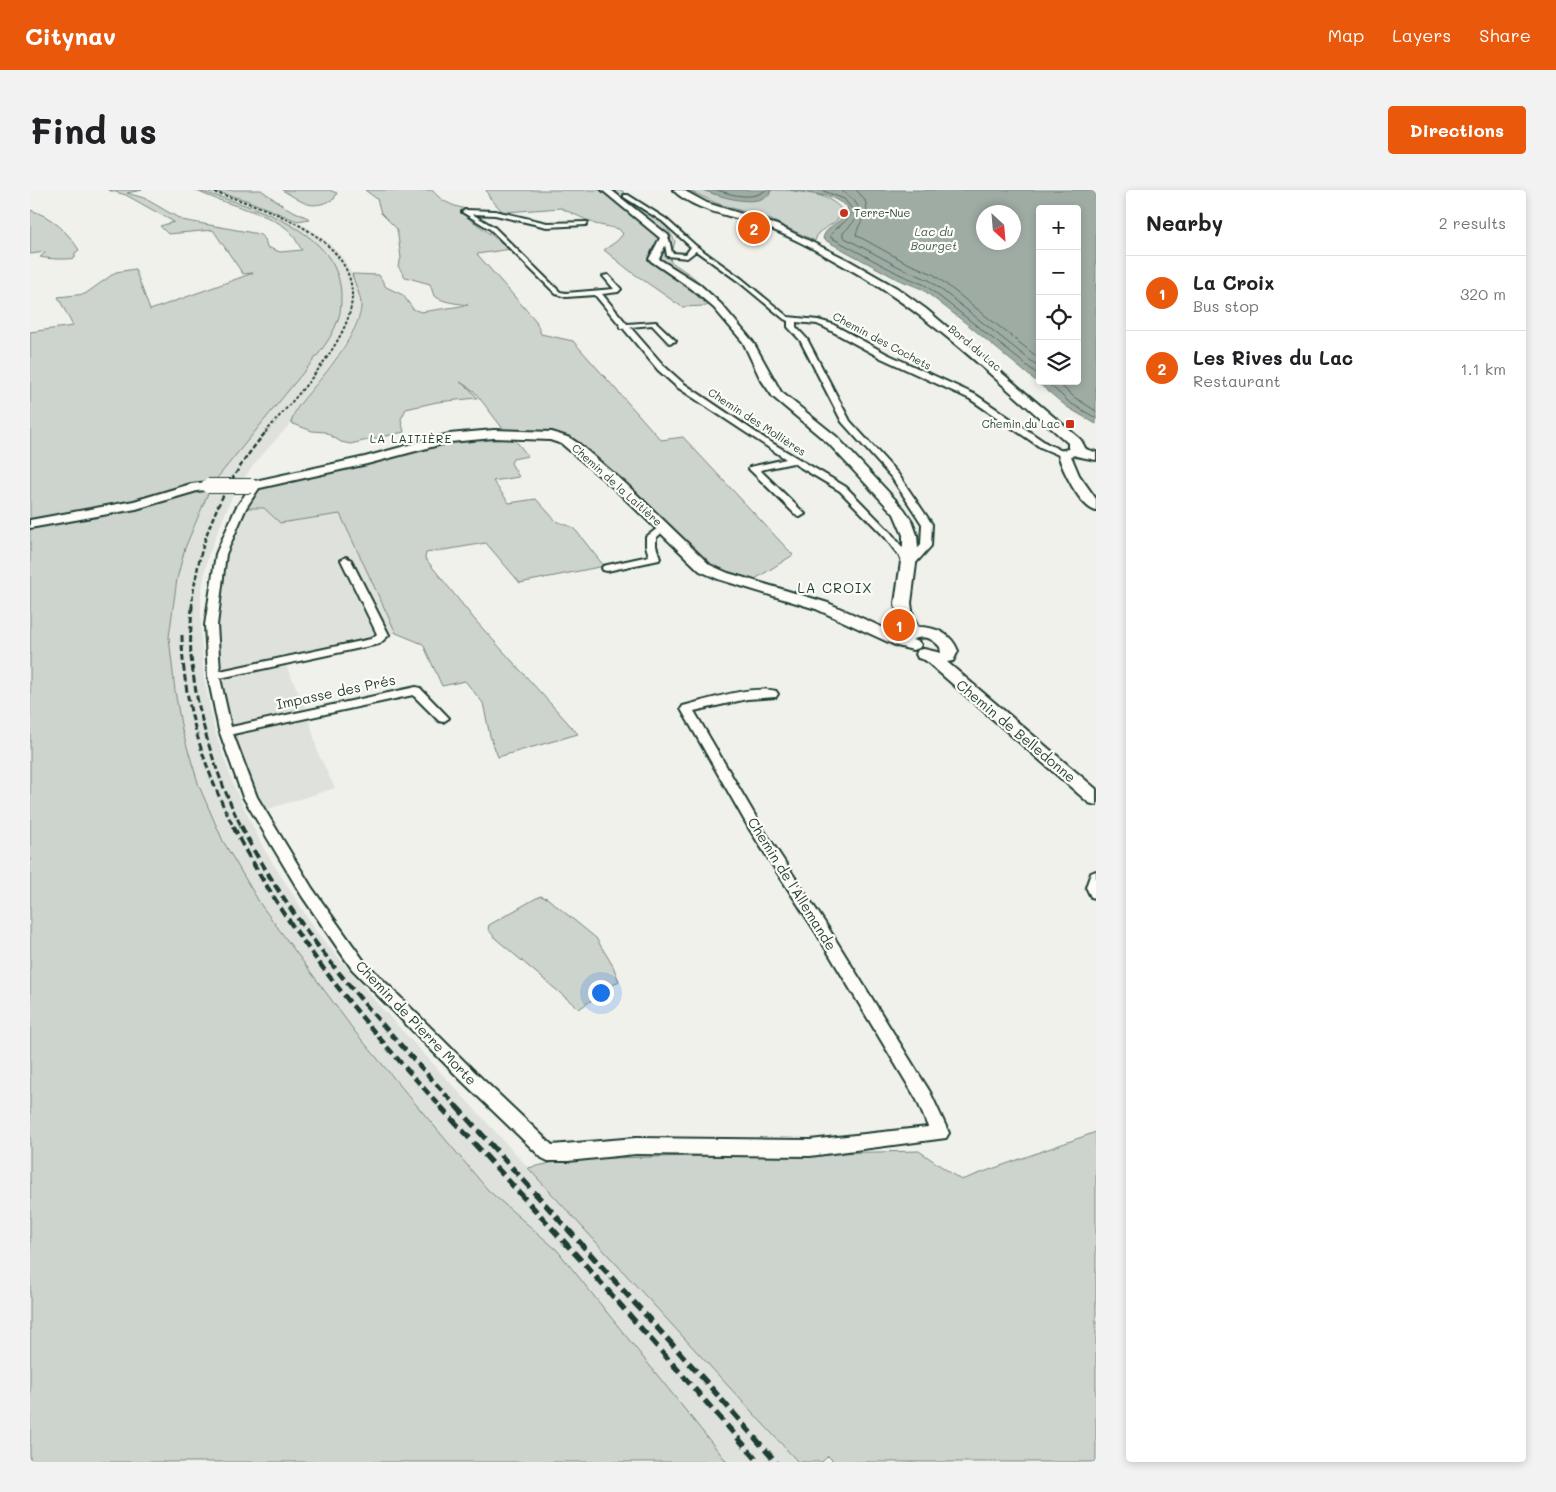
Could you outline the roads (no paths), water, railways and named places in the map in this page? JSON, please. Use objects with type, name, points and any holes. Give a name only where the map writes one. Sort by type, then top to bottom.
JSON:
[{"type":"main road","points":[[606,190],[644,219],[666,239],[658,246],[654,258],[706,294],[743,335],[756,354],[768,384],[783,401],[827,435],[851,458],[906,521],[911,537],[910,563],[902,591],[902,608],[915,637]]},
{"type":"main road","points":[[677,190],[704,205],[774,227],[848,262]]},
{"type":"main road","points":[[684,190],[710,202],[763,218],[848,262]]},
{"type":"main road","name":"Bord du Lac","points":[[848,262],[925,306],[1055,417],[1086,450]]},
{"type":"main road","name":"Chemin de la Laitière","points":[[30,524],[136,505],[196,487],[253,486],[354,464],[449,438],[494,434],[544,435],[559,438],[576,447],[621,486],[698,562],[713,572],[822,606],[889,636],[915,637],[935,635],[947,643],[950,651],[942,662]]},
{"type":"main road","points":[[1086,450],[1066,464],[1087,498],[1096,507]]},
{"type":"main road","name":"Chemin de Belledonne","points":[[942,662],[1096,799]]},
{"type":"street","name":"Chemin des Cochets","points":[[626,196],[664,220],[694,247],[740,280],[784,317],[792,320],[813,321],[829,326],[884,356],[973,397],[1043,445],[1086,450]]},
{"type":"street","points":[[586,223],[547,225],[518,220],[495,213],[465,212],[492,228],[524,257],[558,293],[566,295],[597,293],[618,289],[606,276]]},
{"type":"street","points":[[666,239],[668,244],[667,253],[673,256],[687,256],[693,251],[694,247]]},
{"type":"street","name":"Chemin des Mollières","points":[[597,293],[623,326],[661,368],[680,385],[794,460],[843,489],[888,535],[910,563]]},
{"type":"street","points":[[792,320],[791,325],[803,339],[846,422],[895,476],[927,524],[926,546],[910,563]]},
{"type":"street","points":[[623,326],[654,323],[672,341]]},
{"type":"street","points":[[794,460],[752,469],[800,514]]},
{"type":"street","name":"Chemin de Pierre Morte","points":[[253,486],[229,532],[221,554],[211,625],[214,676],[226,732],[250,797],[307,892],[358,965],[469,1077],[548,1153],[568,1153],[636,1146],[810,1148],[940,1133]]},
{"type":"street","points":[[607,568],[655,558],[651,546],[651,537],[663,527]]},
{"type":"street","points":[[214,676],[375,642],[383,635],[346,560]]},
{"type":"street","name":"Impasse des Prés","points":[[226,732],[416,691],[443,718]]},
{"type":"street","name":"Chemin de l'Allemande","points":[[772,694],[725,699],[687,709],[757,830],[822,930],[924,1097],[940,1133]]},
{"type":"street","points":[[1096,876],[1094,887],[1096,893]]},
{"type":"water","points":[[703,190],[771,190],[759,200],[750,201],[729,198]]},
{"type":"water","name":"Lac du Bourget","points":[[790,190],[1096,190],[1096,424],[1067,407],[1041,385],[1081,385],[1081,205],[1036,205],[1036,381],[922,289],[897,279],[823,239],[826,231],[848,211],[847,206],[831,197]]},
{"type":"railway","points":[[205,190],[254,205],[282,216],[307,230],[329,247],[345,267],[352,290],[348,318],[333,348],[311,379],[264,434]]},
{"type":"railway","points":[[192,606],[200,557],[221,500],[252,449],[265,433]]},
{"type":"railway","points":[[192,606],[191,656],[198,701],[223,787],[241,826]]},
{"type":"railway","points":[[182,635],[186,685],[197,734],[213,782],[233,827]]},
{"type":"railway","points":[[241,826],[263,865],[312,939],[368,1008],[457,1107]]},
{"type":"railway","points":[[233,827],[254,865],[301,939],[354,1008],[441,1107]]},
{"type":"railway","points":[[440,1106],[580,1259],[759,1462]]},
{"type":"railway","points":[[456,1106],[700,1375],[776,1462]]},
{"type":"place","name":"Terre-Nue","points":[[844,213]]},
{"type":"place","name":"Les Rives du Lac","points":[[754,228]]},
{"type":"place","name":"Chemin du Lac","points":[[1070,424]]},
{"type":"place","name":"La Croix","points":[[899,625]]},
{"type":"district","name":"LA LAITIÈRE","points":[[411,439]]},
{"type":"district","name":"LA CROIX","points":[[835,588]]}]
